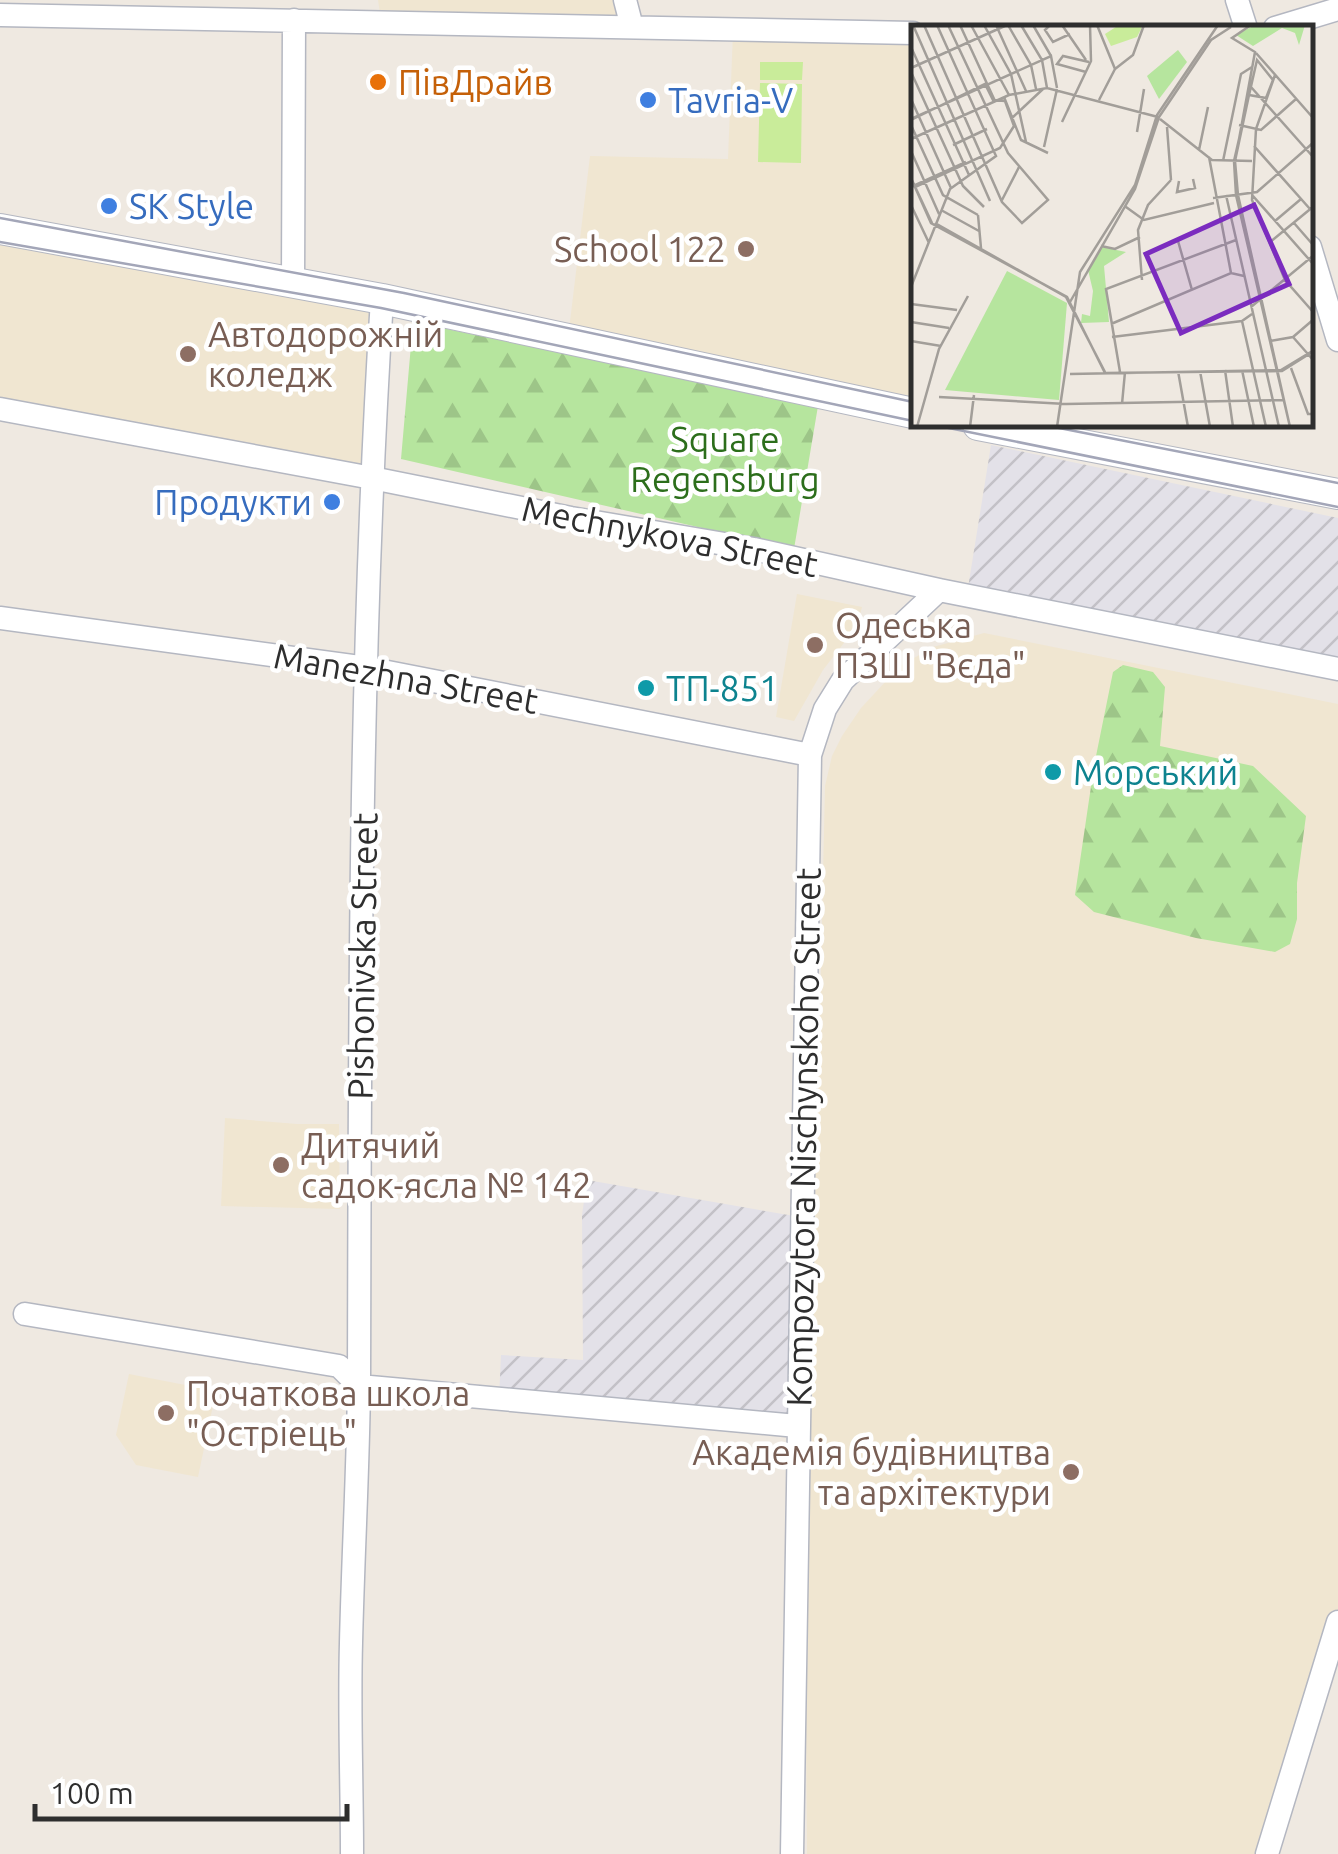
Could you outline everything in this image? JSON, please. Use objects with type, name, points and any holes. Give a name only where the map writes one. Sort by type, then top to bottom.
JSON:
[{"type":"main road","points":[[0,229],[382,298],[911,413]]},
{"type":"main road","points":[[994,428],[1338,494]]},
{"type":"street","points":[[625,0],[632,27]]},
{"type":"street","points":[[1237,0],[1245,25]]},
{"type":"street","points":[[1285,25],[1338,9]]},
{"type":"street","points":[[0,15],[911,33]]},
{"type":"street","points":[[292,284],[294,20]]},
{"type":"street","points":[[1313,257],[1337,338]]},
{"type":"street","name":"Pishonivska Street","points":[[352,1854],[350,1649],[359,1386],[357,1271],[366,668],[382,298]]},
{"type":"street","name":"Mechnykova Street","points":[[0,409],[571,518],[754,548],[939,590],[1338,668]]},
{"type":"street","name":"Kompozytora Nischynskoho Street","points":[[792,1854],[810,755],[825,709],[843,680],[939,590]]},
{"type":"street","name":"Manezhna Street","points":[[0,618],[366,668],[810,755]]},
{"type":"street","points":[[26,1314],[339,1366],[359,1386],[797,1426]]},
{"type":"street","points":[[1266,1854],[1338,1622]]},
{"type":"shaded area","points":[[378,0],[623,0],[630,26],[381,19]]},
{"type":"shaded area","name":"School 122","points":[[733,32],[911,35],[911,410],[568,338],[590,156],[728,159]]},
{"type":"shaded area","name":"Автодорожній коледж","points":[[0,230],[379,301],[371,477],[0,406]]},
{"type":"shaded area","points":[[991,445],[1338,518],[1338,667],[967,594]]},
{"type":"shaded area","name":"Одеська ПЗШ \"Вєда\"","points":[[797,594],[862,607],[857,626],[823,670],[794,721],[776,717]]},
{"type":"shaded area","points":[[984,633],[1338,704],[1338,1640],[1263,1854],[807,1854],[803,1266],[811,1266],[825,786],[832,756],[842,736],[861,708],[900,666],[933,647]]},
{"type":"shaded area","name":"Дитячий садок-ясла № 142","points":[[225,1118],[339,1124],[340,1209],[221,1206]]},
{"type":"shaded area","points":[[587,1180],[800,1217],[796,1425],[499,1399],[501,1355],[583,1360],[582,1215]]},
{"type":"shaded area","name":"Початкова школа \"Остріець\"","points":[[129,1374],[216,1391],[198,1477],[136,1465],[116,1435]]},
{"type":"green space","points":[[760,62],[803,62],[802,80],[760,80]]},
{"type":"green space","points":[[760,83],[802,84],[801,163],[758,162]]},
{"type":"green space","name":"Square Regensburg","points":[[413,322],[818,406],[794,549],[401,459]]},
{"type":"green space","points":[[1123,665],[1153,672],[1165,687],[1160,746],[1253,766],[1306,816],[1297,883],[1297,919],[1290,944],[1275,952],[1196,938],[1094,912],[1075,895],[1113,672]]},
{"type":"tram line","points":[[0,218],[404,293],[911,402]]},
{"type":"tram line","points":[[0,242],[381,308],[911,421]]},
{"type":"tram line","points":[[949,428],[1338,507]]},
{"type":"tram line","points":[[1059,428],[1338,483]]},
{"type":"place","name":"ПівДрайв","points":[[378,82]]},
{"type":"place","name":"Tavria-V","points":[[648,100]]},
{"type":"place","name":"SK Style","points":[[109,206]]},
{"type":"place","name":"School 122","points":[[746,249]]},
{"type":"place","name":"Автодорожній коледж","points":[[188,354]]},
{"type":"place","name":"Продукти","points":[[332,502]]},
{"type":"place","name":"Одеська ПЗШ \"Вєда\"","points":[[815,645]]},
{"type":"place","name":"ТП-851","points":[[646,688]]},
{"type":"place","name":"Морський","points":[[1053,772]]},
{"type":"place","name":"Дитячий садок-ясла № 142","points":[[281,1165]]},
{"type":"place","name":"Початкова школа \"Остріець\"","points":[[166,1413]]},
{"type":"place","name":"Академія будівництва та архітектури","points":[[1071,1472]]}]
